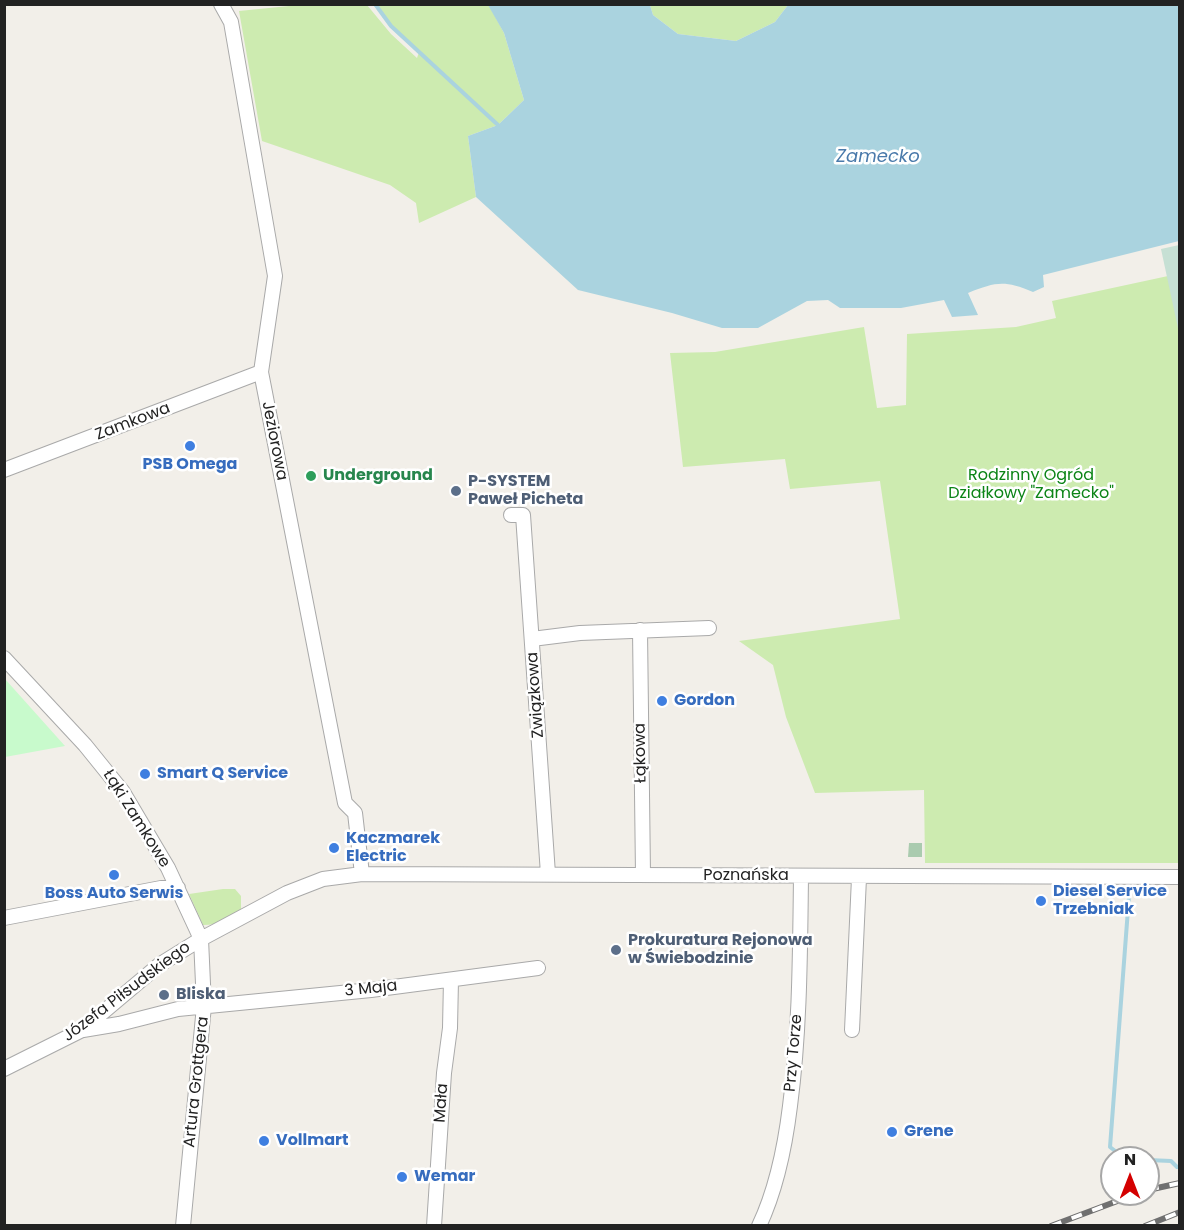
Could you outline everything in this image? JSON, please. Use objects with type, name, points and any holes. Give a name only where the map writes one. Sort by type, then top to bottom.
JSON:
[{"type":"street","name":"Jeziorowa","points":[[221,4],[231,22],[274,276],[261,372],[345,803],[355,813],[362,874]]},
{"type":"street","name":"Zamkowa","points":[[4,470],[261,372]]},
{"type":"street","name":"Związkowa","points":[[517,515],[532,639],[548,874]]},
{"type":"street","points":[[532,639],[580,633],[709,628]]},
{"type":"street","name":"Łąkowa","points":[[640,630],[643,875]]},
{"type":"street","name":"Łąki Zamkowe","points":[[4,658],[79,738],[123,792],[178,888],[201,939]]},
{"type":"street","name":"Poznańska","points":[[314,882],[333,877],[362,874],[1179,878]]},
{"type":"street","name":"Przy Torze","points":[[759,1226],[775,1189],[794,1075],[798,1014],[801,877]]},
{"type":"street","points":[[852,1030],[859,878]]},
{"type":"street","name":"Józefa Piłsudskiego","points":[[4,1069],[82,1030],[152,970],[201,939],[287,893],[314,882]]},
{"type":"street","points":[[4,918],[161,888],[178,888]]},
{"type":"street","name":"Artura Grottgera","points":[[183,1226],[204,1006],[201,939]]},
{"type":"street","name":"3 Maja","points":[[82,1030],[119,1024],[178,1009],[371,990],[538,968]]},
{"type":"street","name":"Mała","points":[[434,1226],[444,1073],[450,1028],[451,980]]},
{"type":"green space","points":[[299,5],[367,5],[391,34],[417,58],[419,52],[391,26],[375,5],[489,5],[504,33],[524,100],[498,125],[468,136],[476,197],[419,223],[416,203],[390,185],[262,141],[239,11]]},
{"type":"green space","points":[[650,5],[788,5],[775,22],[736,41],[678,34],[653,15]]},
{"type":"green space","points":[[1180,245],[1179,333],[1161,249]]},
{"type":"green space","name":"Rodzinny Ogród Działkowy \"Zamecko\"","points":[[1168,276],[1180,333],[1179,863],[925,863],[924,790],[815,793],[786,717],[773,665],[739,641],[900,619],[880,481],[790,489],[785,459],[683,467],[670,353],[715,352],[864,327],[877,408],[906,405],[907,334],[1016,327],[1056,318],[1052,301]]},
{"type":"green space","points":[[5,679],[65,746],[5,757]]},
{"type":"green space","points":[[909,843],[922,843],[922,857],[908,857]]},
{"type":"green space","points":[[235,889],[241,896],[241,909],[223,921],[203,925],[189,894]]},
{"type":"water","name":"Zamecko","points":[[488,5],[650,5],[653,15],[678,34],[736,41],[775,22],[788,5],[1179,5],[1179,241],[1043,275],[1044,287],[1033,292],[1007,284],[978,289],[968,293],[978,315],[952,317],[944,300],[901,308],[840,308],[828,300],[807,301],[758,328],[722,328],[578,290],[476,197],[468,136],[498,125],[524,100],[504,33]]},
{"type":"waterway","points":[[375,4],[391,26],[498,125]]},
{"type":"waterway","points":[[1110,1146],[1129,896]]},
{"type":"waterway","points":[[1160,1161],[1171,1161],[1177,1167]]},
{"type":"railway","points":[[1160,1187],[1180,1183]]},
{"type":"railway","points":[[1051,1226],[1104,1206]]},
{"type":"railway","points":[[1145,1226],[1180,1212]]},
{"type":"place","name":"PSB Omega","points":[[190,446]]},
{"type":"place","name":"Underground","points":[[311,476]]},
{"type":"place","name":"P-SYSTEM Paweł Picheta","points":[[456,491]]},
{"type":"place","name":"Gordon","points":[[662,701]]},
{"type":"place","name":"Smart Q Service","points":[[145,774]]},
{"type":"place","name":"Kaczmarek Electric","points":[[334,848]]},
{"type":"place","name":"Boss Auto Serwis","points":[[114,875]]},
{"type":"place","name":"Diesel Service Trzebniak","points":[[1041,901]]},
{"type":"place","name":"Prokuratura Rejonowa w Świebodzinie","points":[[616,950]]},
{"type":"place","name":"Bliska","points":[[164,995]]},
{"type":"place","name":"Grene","points":[[892,1132]]},
{"type":"place","name":"Vollmart","points":[[264,1141]]},
{"type":"place","name":"Wemar","points":[[402,1177]]}]
